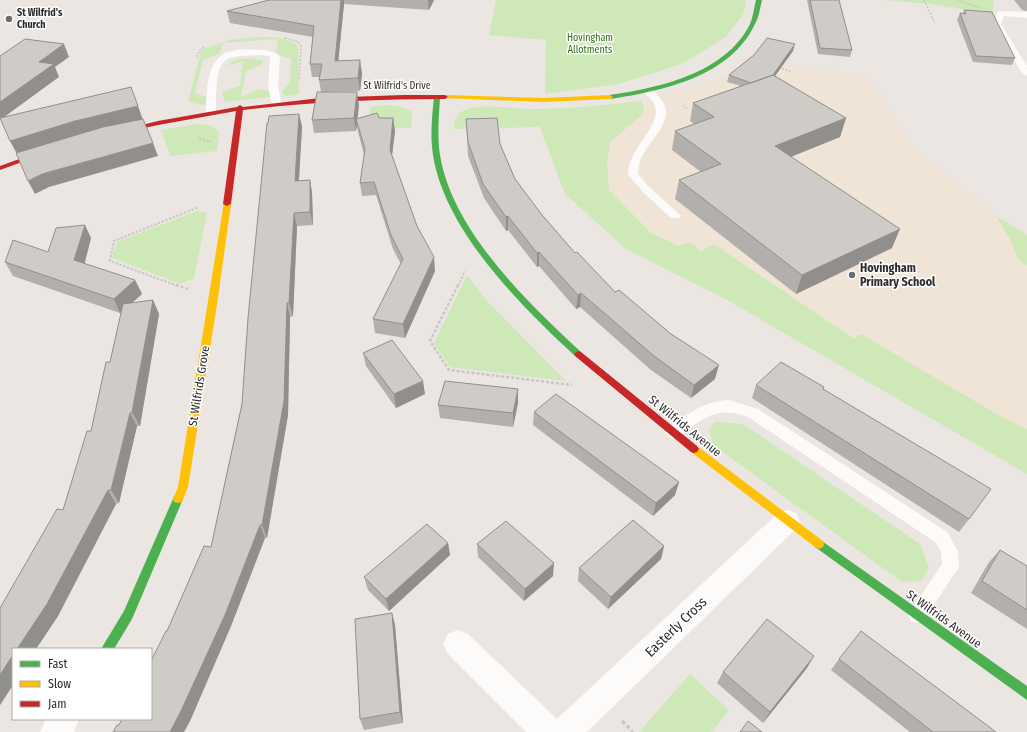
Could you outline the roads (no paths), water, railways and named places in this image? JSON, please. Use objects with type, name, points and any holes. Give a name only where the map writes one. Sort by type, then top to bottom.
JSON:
[{"type":"street","name":"St Wilfrid's Drive","points":[[112,134],[211,112],[276,102],[341,98],[437,97],[541,100],[595,99],[648,91],[666,87],[704,72],[731,52],[754,26],[759,11],[759,0]]},
{"type":"street","name":"St Wilfrids Avenue","points":[[437,97],[434,138],[440,174],[462,222],[502,279],[571,348],[673,433],[787,521],[1027,694]]},
{"type":"street","name":"St Wilfrids Grove","points":[[108,648],[128,615],[183,487],[214,298],[240,107]]},
{"type":"street","points":[[0,168],[30,156],[57,148]]},
{"type":"street","name":"Easterly Cross","points":[[565,732],[787,521]]},
{"type":"street","points":[[458,644],[548,732]]},
{"type":"street","points":[[56,732],[63,720]]},
{"type":"lane","points":[[1027,15],[1001,13],[998,24],[1027,73]]},
{"type":"lane","points":[[211,112],[211,90],[218,62],[224,57],[234,54],[266,53],[275,56],[273,85],[276,102]]},
{"type":"lane","points":[[648,91],[661,105],[662,118],[634,161],[633,175],[638,182],[675,216]]},
{"type":"lane","points":[[673,433],[703,411],[712,407],[732,405],[743,408],[753,413],[941,537],[951,552],[952,560],[950,567],[918,615]]},
{"type":"place","name":"St Wilfrid's Church","points":[[9,19]]},
{"type":"place","name":"Hovingham Primary School","points":[[852,275]]},
{"type":"park label","name":"Hovingham Allotments","points":[[590,44]]}]
